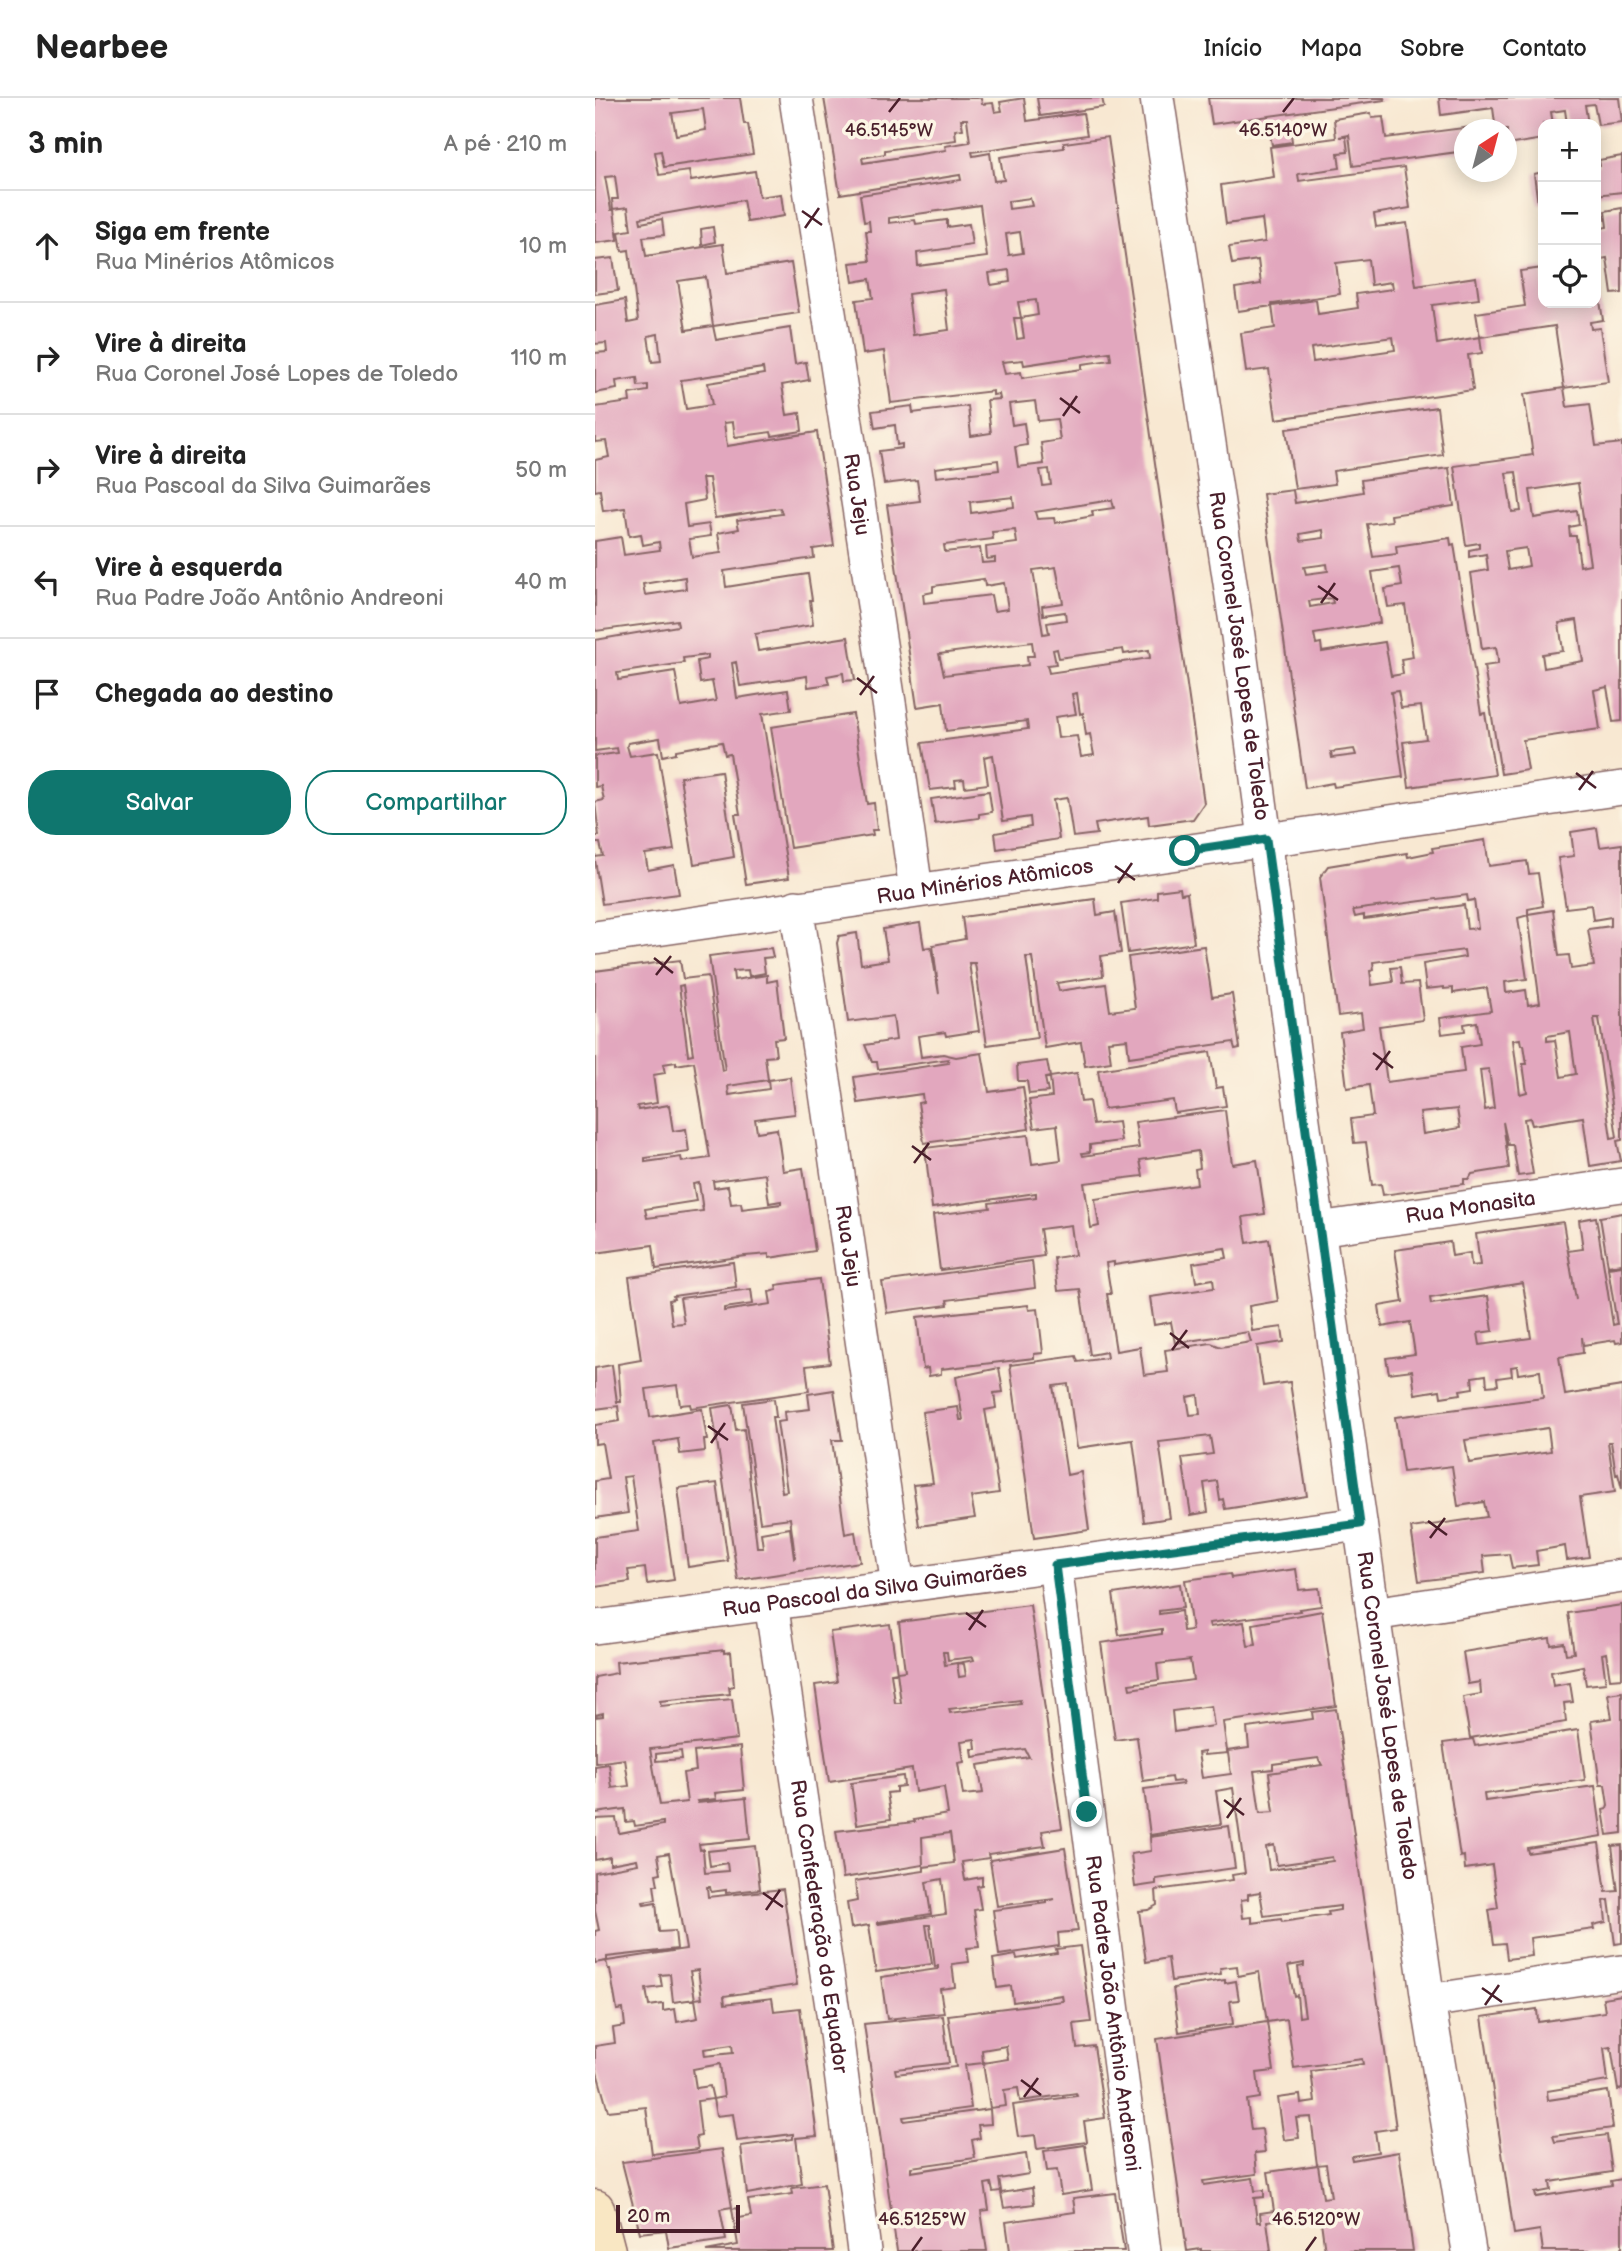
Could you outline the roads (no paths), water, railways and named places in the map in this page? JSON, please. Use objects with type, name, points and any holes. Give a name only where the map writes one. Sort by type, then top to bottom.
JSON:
[{"type":"main road","points":[[595,2209],[606,2251]]},
{"type":"street","name":"Rua Jeju","points":[[796,98],[916,890]]},
{"type":"street","name":"Rua Coronel José Lopes de Toledo","points":[[1157,98],[1266,839],[1318,1229],[1428,2001],[1469,2251]]},
{"type":"street","name":"Rua Minérios Atômicos","points":[[595,938],[1622,788]]},
{"type":"street","name":"Rua Jeju","points":[[796,907],[898,1586]]},
{"type":"street","name":"Rua Monasita","points":[[1318,1229],[1622,1185]]},
{"type":"street","name":"Rua Pascoal da Silva Guimarães","points":[[595,1627],[1360,1524]]},
{"type":"street","name":"Rua Padre João Antônio Andreoni","points":[[1055,1565],[1144,2251]]},
{"type":"street","points":[[1373,1614],[1622,1576]]},
{"type":"street","name":"Rua Confederação do Equador","points":[[771,1603],[835,2026],[864,2251]]},
{"type":"street","points":[[1428,2001],[1622,1972]]}]
